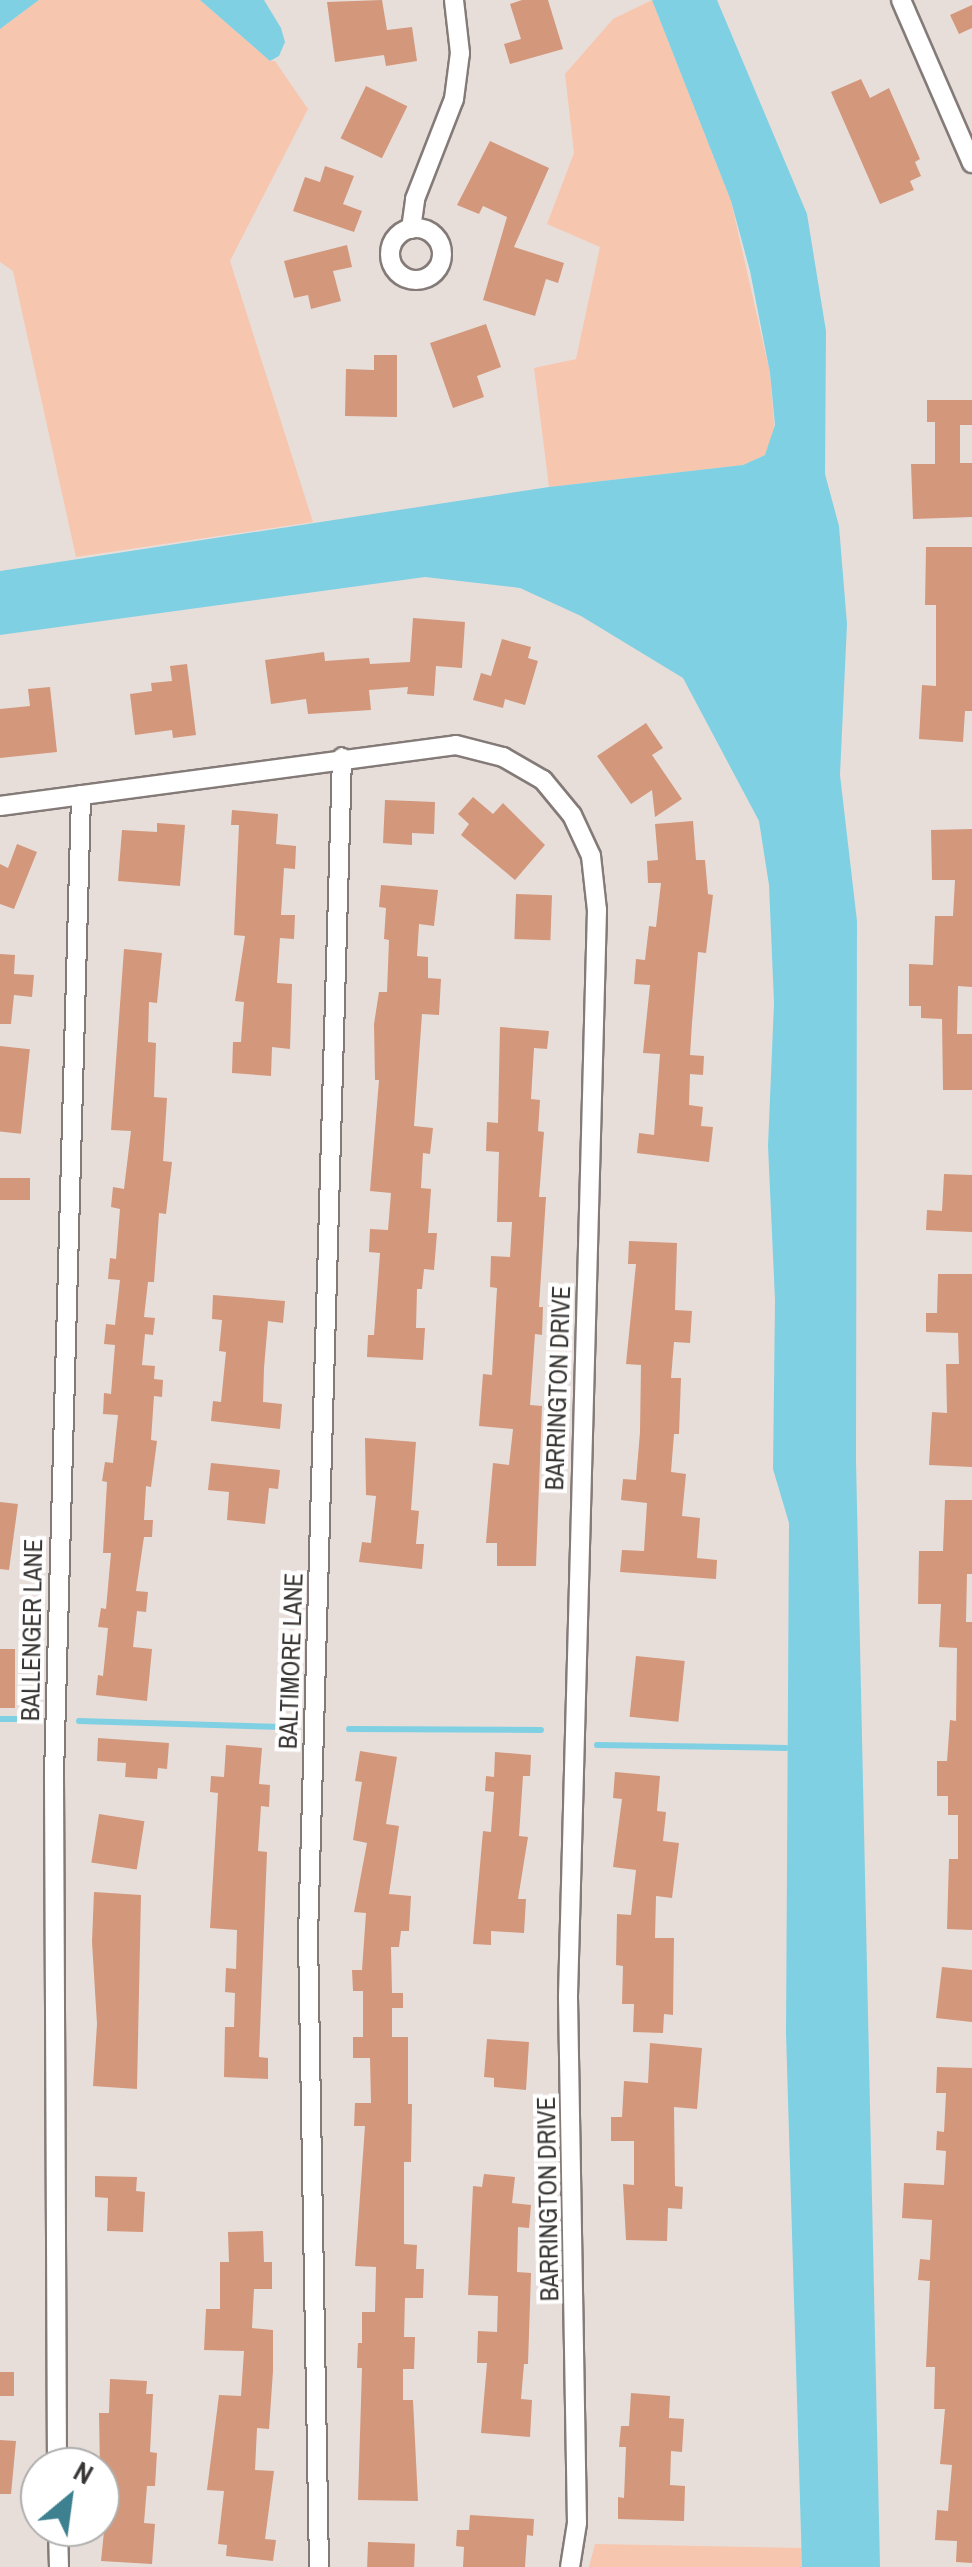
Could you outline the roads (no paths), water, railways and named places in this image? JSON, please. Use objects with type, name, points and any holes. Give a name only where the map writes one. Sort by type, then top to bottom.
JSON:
[{"type":"street","points":[[410,229],[416,199],[454,99],[460,53],[454,0]]},
{"type":"street","points":[[901,0],[972,164]]},
{"type":"street","name":"BARRINGTON DRIVE","points":[[0,806],[342,757],[438,745],[472,747],[503,756],[543,780],[580,828],[595,872],[568,1979],[577,2523],[570,2567]]},
{"type":"street","name":"BALTIMORE LANE","points":[[319,2567],[308,1937],[342,757]]},
{"type":"street","name":"BALLENGER LANE","points":[[57,2447],[54,1775],[81,795]]},
{"type":"water","points":[[0,0],[39,0],[0,29]]},
{"type":"water","points":[[200,0],[264,0],[285,42],[279,56],[270,61]]},
{"type":"water","points":[[652,0],[717,0],[807,214],[826,331],[825,474],[839,526],[847,624],[840,775],[857,921],[856,1460],[880,2567],[802,2567],[786,2033],[789,1523],[773,1469],[775,1300],[768,1146],[774,1003],[769,885],[759,821],[683,678],[581,616],[520,588],[425,577],[0,635],[0,571],[549,487],[743,465],[765,455],[775,425],[770,373],[750,271],[731,201]]},
{"type":"waterway","points":[[0,1719],[29,1719]]},
{"type":"waterway","points":[[79,1721],[285,1727]]},
{"type":"waterway","points":[[349,1729],[541,1730]]},
{"type":"waterway","points":[[597,1745],[786,1748]]}]
